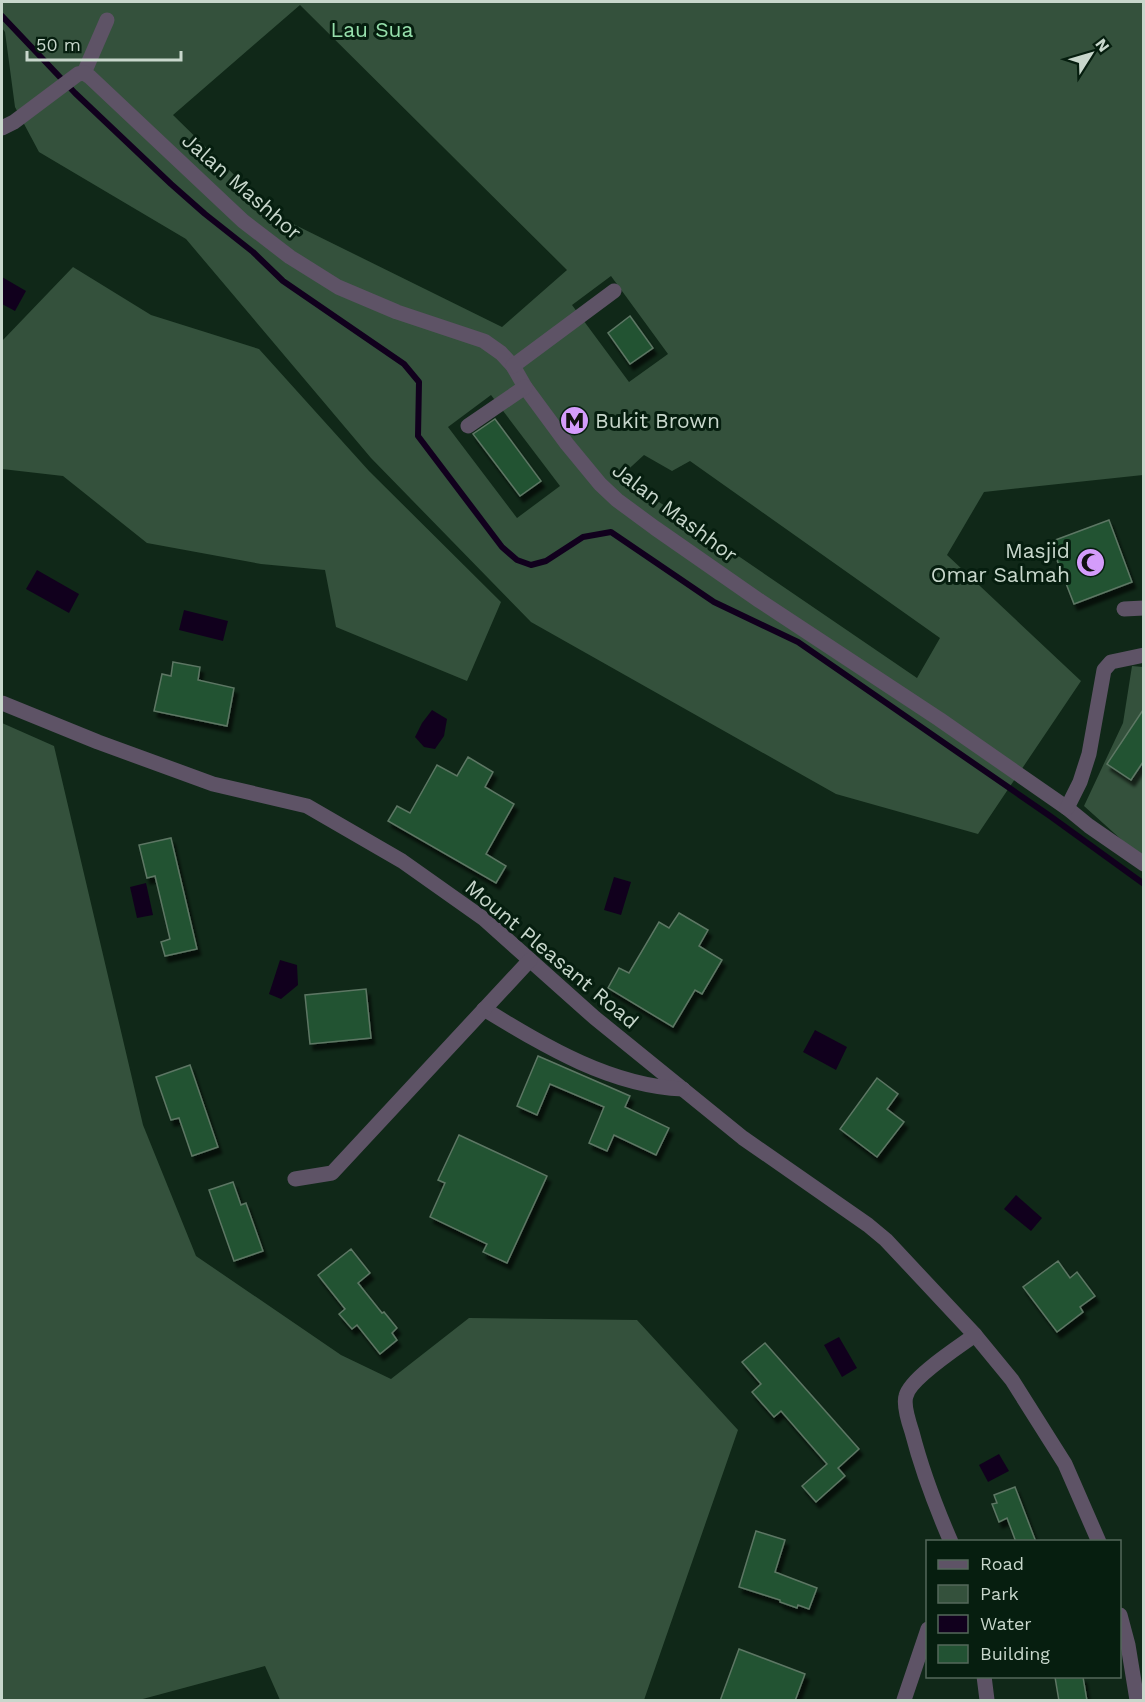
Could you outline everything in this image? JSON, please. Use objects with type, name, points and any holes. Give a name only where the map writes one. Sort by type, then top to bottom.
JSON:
[{"type":"street","points":[[2,128],[14,122],[71,80],[107,20]]},
{"type":"street","name":"Jalan Mashhor","points":[[71,80],[90,77],[243,221],[290,257],[338,287],[397,312],[484,341],[501,353],[513,366],[525,387],[567,444],[600,484],[617,500],[760,601],[939,719],[1143,864]]},
{"type":"street","points":[[513,366],[614,291]]},
{"type":"street","points":[[468,426],[525,387]]},
{"type":"street","points":[[1124,609],[1143,608]]},
{"type":"street","points":[[1067,808],[1080,782],[1089,754],[1104,670],[1111,662],[1143,655]]},
{"type":"street","name":"Mount Pleasant Road","points":[[2,703],[98,742],[213,784],[307,806],[402,861],[484,919],[595,1018],[744,1138],[886,1240],[975,1335],[1012,1380],[1065,1464],[1098,1540]]},
{"type":"street","points":[[295,1179],[332,1173],[530,960]]},
{"type":"street","points":[[484,1009],[549,1049],[621,1080],[665,1089],[683,1089]]},
{"type":"street","points":[[950,1540],[922,1469],[907,1413],[906,1396],[914,1382],[975,1335]]},
{"type":"street","points":[[1121,1622],[1128,1645],[1137,1701]]},
{"type":"street","points":[[904,1701],[926,1632]]},
{"type":"street","points":[[984,1678],[987,1701]]},
{"type":"green space","name":"Lau Sua","points":[[2,2],[1143,2],[1143,475],[984,492],[947,555],[1081,681],[978,834],[836,794],[531,622],[371,458],[186,239],[39,152],[15,107],[5,32],[2,28]],"holes":[[[300,5],[567,270],[502,327],[275,215],[173,115]],[[611,276],[668,354],[629,382],[572,305]],[[491,395],[560,486],[517,518],[448,427]],[[644,455],[672,471],[690,461],[940,638],[917,678],[621,476]]]},
{"type":"green space","points":[[73,267],[151,315],[259,349],[369,471],[501,602],[467,681],[336,627],[325,570],[261,564],[147,543],[63,476],[2,469],[2,341]]},
{"type":"green space","points":[[1132,666],[1143,667],[1143,859],[1084,806],[1123,723]]},
{"type":"green space","points":[[2,723],[54,746],[143,1125],[196,1256],[341,1355],[391,1379],[469,1318],[637,1320],[738,1430],[644,1700],[280,1700],[265,1666],[139,1700],[2,1700]]},
{"type":"water","points":[[2,277],[26,291],[15,311],[2,304]]},
{"type":"water","points":[[37,570],[79,594],[69,613],[26,589]]},
{"type":"water","points":[[184,610],[228,621],[223,641],[179,630]]},
{"type":"water","points":[[432,710],[447,719],[444,736],[435,749],[424,747],[415,737]]},
{"type":"water","points":[[614,877],[631,882],[621,915],[604,910]]},
{"type":"water","points":[[146,883],[153,915],[137,918],[130,887]]},
{"type":"water","points":[[280,960],[297,965],[298,985],[281,999],[269,994]]},
{"type":"water","points":[[815,1030],[847,1047],[836,1070],[803,1052]]},
{"type":"water","points":[[1016,1195],[1042,1218],[1031,1231],[1004,1209]]},
{"type":"water","points":[[839,1337],[857,1368],[842,1377],[824,1345]]},
{"type":"water","points":[[999,1454],[1009,1471],[988,1482],[979,1465]]},
{"type":"building","points":[[630,316],[653,348],[630,364],[608,333]]},
{"type":"building","points":[[495,419],[541,481],[520,496],[473,434]]},
{"type":"building","name":"Masjid Omar Salmah","points":[[1109,520],[1132,582],[1074,604],[1050,542]]},
{"type":"building","points":[[173,662],[200,667],[198,680],[234,688],[227,726],[154,711],[162,674],[171,676]]},
{"type":"building","points":[[1143,710],[1143,762],[1131,780],[1107,764]]},
{"type":"building","points":[[468,757],[493,772],[485,787],[514,804],[486,854],[506,866],[496,883],[388,821],[397,806],[410,813],[437,765],[457,776]]},
{"type":"building","points":[[171,838],[197,949],[165,956],[161,942],[170,939],[155,876],[147,878],[139,845]]},
{"type":"building","points":[[679,913],[708,930],[699,946],[722,960],[702,994],[695,990],[673,1027],[608,988],[619,968],[629,973],[659,922],[669,928]]},
{"type":"building","points":[[366,989],[371,1038],[310,1044],[305,995]]},
{"type":"building","points":[[538,1056],[630,1096],[625,1107],[669,1128],[656,1155],[614,1135],[607,1151],[589,1143],[604,1107],[550,1084],[537,1115],[517,1106]]},
{"type":"building","points":[[190,1065],[218,1147],[192,1156],[179,1118],[171,1120],[156,1077]]},
{"type":"building","points":[[877,1078],[898,1094],[887,1109],[904,1122],[877,1157],[840,1129]]},
{"type":"building","points":[[459,1135],[547,1176],[507,1263],[483,1252],[487,1244],[430,1217],[445,1183],[438,1180]]},
{"type":"building","points":[[233,1182],[241,1205],[246,1203],[263,1251],[234,1261],[209,1190]]},
{"type":"building","points":[[351,1249],[370,1273],[358,1283],[397,1328],[392,1333],[397,1340],[380,1354],[357,1325],[352,1329],[339,1314],[345,1309],[318,1275]]},
{"type":"building","points":[[1058,1261],[1070,1278],[1077,1272],[1095,1296],[1080,1307],[1083,1312],[1057,1332],[1023,1287]]},
{"type":"building","points":[[765,1343],[859,1449],[838,1468],[845,1476],[816,1502],[802,1486],[827,1464],[781,1411],[774,1417],[752,1392],[761,1384],[742,1362]]},
{"type":"building","points":[[1015,1487],[1035,1540],[1015,1540],[1007,1518],[999,1522],[992,1504],[997,1503],[994,1495]]},
{"type":"building","points":[[756,1531],[785,1540],[775,1572],[817,1588],[809,1609],[798,1605],[797,1608],[739,1587]]},
{"type":"building","points":[[739,1649],[805,1674],[795,1701],[720,1701]]},
{"type":"building","points":[[1055,1678],[1083,1678],[1087,1701],[1059,1701]]},
{"type":"waterway","points":[[2,16],[75,93],[205,214],[253,252],[283,281],[404,364],[419,382],[418,436],[502,547],[517,560],[531,565],[546,561],[583,537],[611,532],[714,602],[798,642],[1050,816],[1144,884]]},
{"type":"place","name":"Bukit Brown","points":[[574,420]]},
{"type":"place","name":"Masjid Omar Salmah","points":[[1091,562]]}]
